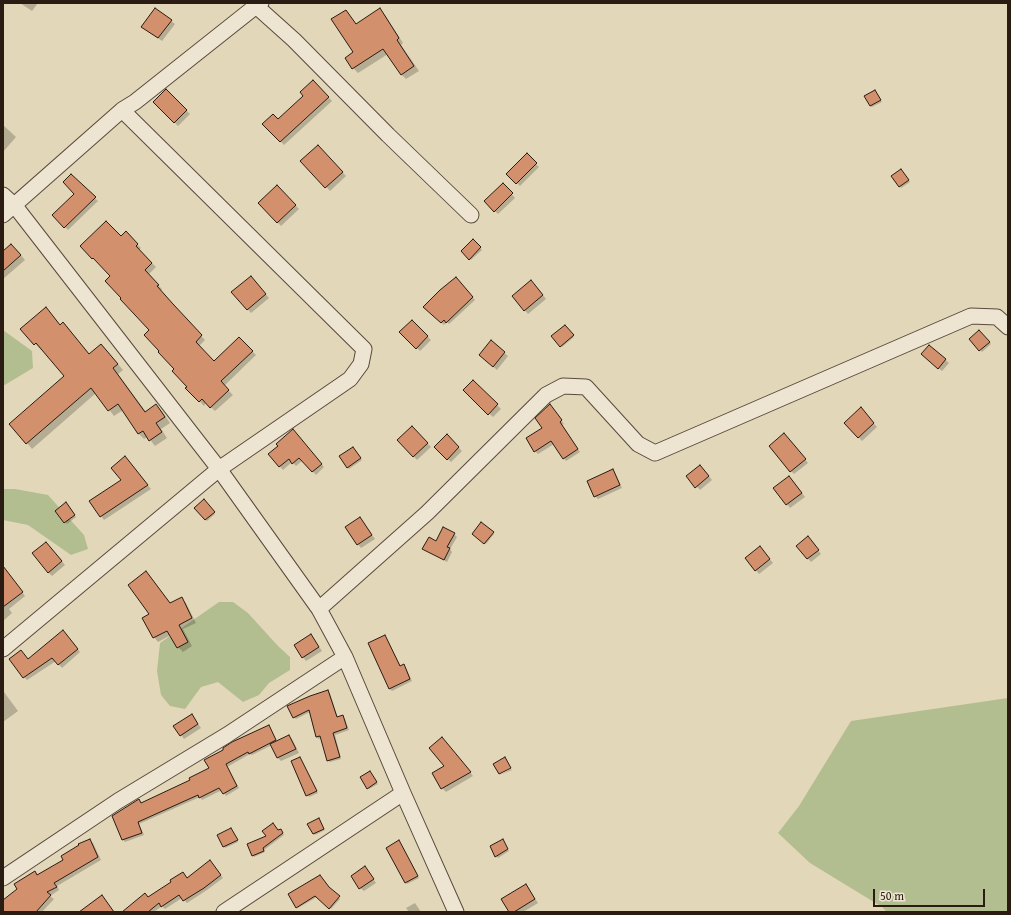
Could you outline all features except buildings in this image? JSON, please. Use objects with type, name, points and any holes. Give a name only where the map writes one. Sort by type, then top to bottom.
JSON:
[{"type":"street","points":[[3,215],[122,110],[135,102],[257,4],[388,135],[471,215]]},
{"type":"street","points":[[3,649],[219,469],[350,379],[361,364],[364,349],[122,110]]},
{"type":"street","points":[[3,195],[15,206],[219,469],[319,610],[345,657],[456,912]]},
{"type":"street","points":[[319,610],[426,513],[546,395],[563,386],[586,387],[638,444],[655,453],[971,316],[998,317],[1008,327]]},
{"type":"street","points":[[3,878],[118,801],[227,735],[345,657]]},
{"type":"street","points":[[224,912],[403,793]]},
{"type":"green space","points":[[3,330],[32,351],[33,368],[3,386]]},
{"type":"green space","points":[[3,489],[15,489],[48,495],[84,535],[88,549],[71,555],[28,525],[3,520]]},
{"type":"green space","points":[[219,602],[233,602],[248,613],[290,657],[290,670],[269,683],[259,695],[243,702],[218,682],[201,687],[185,709],[170,706],[161,695],[157,671],[160,643]]},
{"type":"green space","points":[[1008,698],[1008,912],[887,912],[882,907],[810,863],[778,833],[799,806],[851,721]]}]
